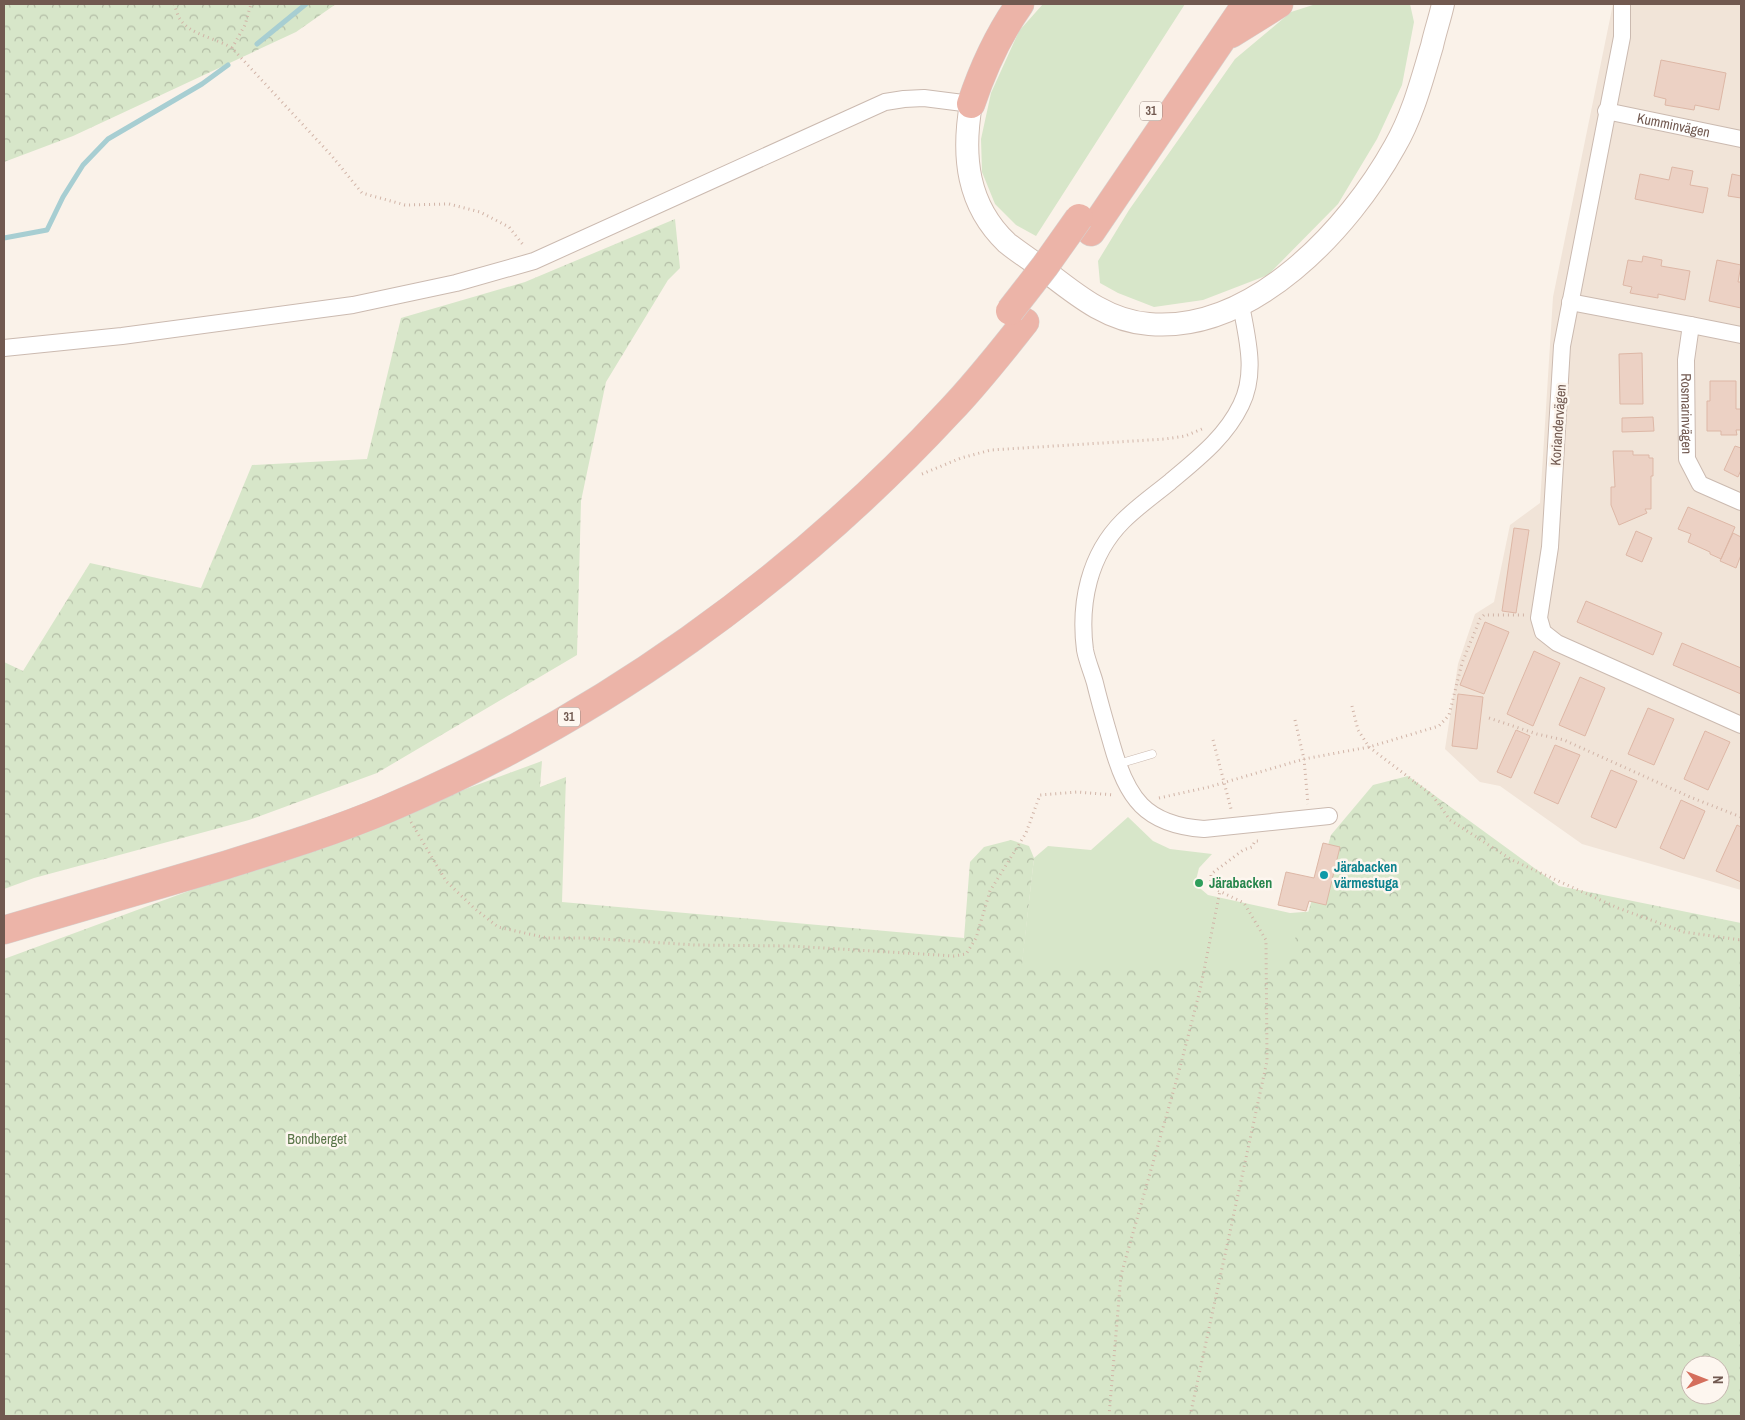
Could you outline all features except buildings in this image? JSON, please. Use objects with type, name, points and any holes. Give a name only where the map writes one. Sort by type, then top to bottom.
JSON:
[{"type":"highway","points":[[971,104],[981,74],[996,42],[1020,4]]},
{"type":"highway","name":"31","points":[[1085,225],[1224,4]]},
{"type":"highway","name":"31","points":[[4,930],[277,849],[394,806],[488,762],[556,724],[646,669],[722,617],[778,573],[875,487],[952,409],[1018,317],[1045,266],[1085,225],[1222,40],[1246,4]]},
{"type":"highway","points":[[1222,40],[1279,4]]},
{"type":"highway","name":"31","points":[[4,912],[271,832],[372,795],[472,750],[529,720],[638,654],[682,624],[784,545],[857,480],[895,443],[965,367],[1018,317]]},
{"type":"street","points":[[4,348],[122,336],[353,305],[456,283],[534,261],[885,102],[924,98],[971,104],[967,126],[967,165],[972,188],[990,224],[1008,243],[1090,305],[1107,313],[1148,324],[1162,325],[1192,322],[1241,305],[1280,280],[1309,255],[1343,220],[1371,185],[1396,145],[1412,108],[1443,4]]},
{"type":"street","name":"Koriandervägen","points":[[1622,4],[1622,37],[1606,111],[1562,346],[1550,547],[1539,618],[1543,632],[1557,643],[1741,725]]},
{"type":"street","name":"Kumminvägen","points":[[1606,111],[1741,139]]},
{"type":"street","points":[[1570,302],[1741,334]]},
{"type":"street","points":[[1241,305],[1249,347],[1250,364],[1249,384],[1242,404],[1230,426],[1211,447],[1123,521],[1105,544],[1093,567],[1085,590],[1083,617],[1086,652],[1118,764],[1136,800],[1152,814],[1169,824],[1183,828],[1204,829],[1329,816]]},
{"type":"street","name":"Rosmarinvägen","points":[[1691,325],[1686,360],[1688,459],[1700,484],[1741,502]]},
{"type":"lane","points":[[1118,764],[1152,754]]},
{"type":"path","points":[[174,4],[180,20],[200,35],[221,41],[232,48],[330,154],[362,193],[405,205],[449,204],[480,212],[509,227],[534,261]]},
{"type":"path","points":[[232,48],[245,25],[251,4]]},
{"type":"path","points":[[409,820],[446,881],[474,908],[498,927],[547,938],[587,938],[696,945],[791,946],[954,956],[966,954],[976,938],[990,891],[1026,833],[1040,795],[1077,792],[1110,794],[1136,800],[1168,797],[1304,759],[1369,747],[1439,726],[1449,714],[1462,663],[1480,619],[1484,614],[1529,615]]},
{"type":"path","points":[[1352,706],[1358,730],[1369,747],[1432,795],[1450,820],[1512,860],[1618,908],[1684,932],[1741,940]]},
{"type":"path","points":[[1490,718],[1537,734],[1564,740],[1690,797],[1741,817]]},
{"type":"path","points":[[1295,720],[1304,759],[1306,786]]},
{"type":"path","points":[[1214,740],[1223,782],[1236,826]]},
{"type":"path","points":[[1190,1416],[1267,1062],[1266,940],[1244,903],[1210,887],[1211,874],[1243,850],[1252,847],[1255,842],[1265,838]]},
{"type":"path","points":[[1110,1416],[1121,1275],[1200,990],[1220,891]]},
{"type":"shaded area","points":[[1613,4],[1741,4],[1741,890],[1582,844],[1500,786],[1480,782],[1445,749],[1458,664],[1475,614],[1494,602],[1510,525],[1540,503],[1553,297]]},
{"type":"green space","points":[[4,4],[336,4],[296,32],[73,136],[4,162]]},
{"type":"green space","points":[[1043,4],[1185,4],[1036,236],[1016,225],[995,204],[982,172],[981,139],[991,93],[1019,31]]},
{"type":"green space","points":[[1316,4],[1410,4],[1414,22],[1402,85],[1377,139],[1338,204],[1268,275],[1203,300],[1154,307],[1118,293],[1100,283],[1098,261],[1129,210],[1235,59],[1291,12]]},
{"type":"green space","points":[[675,219],[680,268],[668,280],[606,382],[581,501],[577,655],[377,773],[249,820],[34,878],[4,889],[4,662],[23,671],[90,563],[201,588],[252,465],[367,459],[401,318],[525,282]]},
{"type":"green space","name":"Bondberget","points":[[542,761],[540,787],[566,777],[562,902],[964,938],[970,862],[984,847],[1011,840],[1029,846],[1034,858],[1022,965],[1279,970],[1308,913],[1331,835],[1373,785],[1408,776],[1559,886],[1741,923],[1741,1416],[4,1416],[4,959]]},
{"type":"green space","points":[[1128,817],[1153,841],[1170,849],[1212,854],[1199,868],[1195,884],[1208,895],[1290,913],[1317,911],[1041,1416],[879,1416],[1001,1144],[1034,858],[1048,846],[1091,850]]},
{"type":"waterway","points":[[257,44],[306,4]]},
{"type":"waterway","points":[[4,238],[47,230],[63,197],[83,165],[108,139],[202,84],[228,65]]},
{"type":"place","name":"Järabacken värmestuga","points":[[1324,875]]},
{"type":"place","name":"Järabacken","points":[[1199,883]]}]
